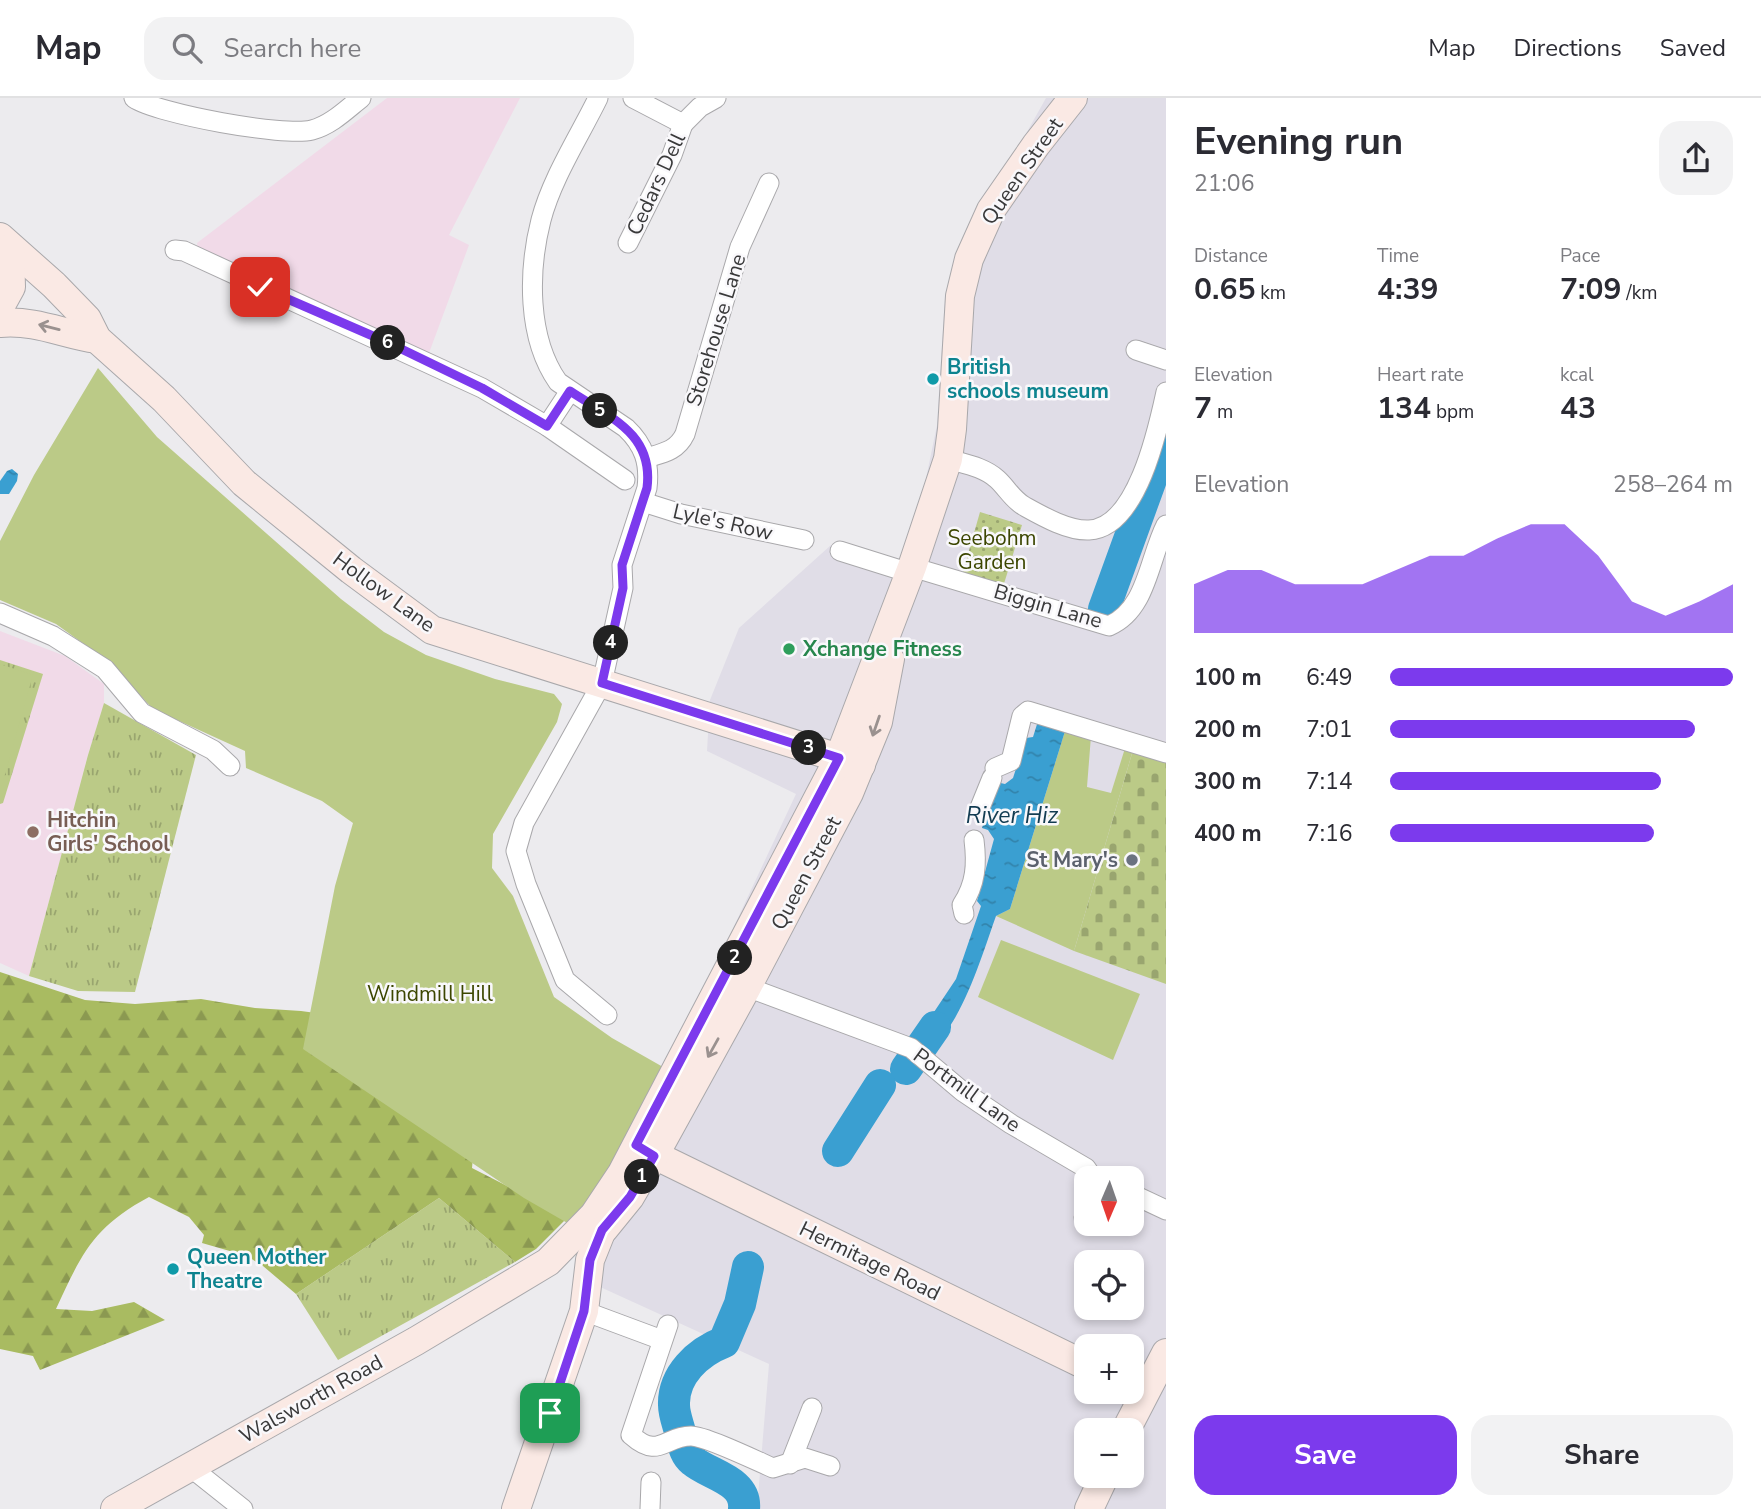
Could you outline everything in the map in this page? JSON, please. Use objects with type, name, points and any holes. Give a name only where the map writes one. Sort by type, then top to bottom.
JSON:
[{"type":"street","points":[[134,98],[166,112],[296,133],[323,126],[361,98]]},
{"type":"street","points":[[598,98],[549,199],[534,255],[535,320],[551,372],[558,382],[626,428],[641,445],[649,476],[622,565],[623,588],[602,683],[524,823],[516,851],[565,980],[607,1015]]},
{"type":"street","name":"Cedars Dell","points":[[633,98],[683,124]]},
{"type":"street","name":"Cedars Dell","points":[[628,243],[672,155],[683,124],[700,107],[716,98]]},
{"type":"street","name":"Queen Street","points":[[645,1150],[736,983],[849,793],[850,761],[878,722],[911,570],[948,459],[960,296],[969,259],[990,210],[1073,98]]},
{"type":"street","name":"Storehouse Lane","points":[[646,458],[673,449],[680,444],[685,434],[740,247],[769,183]]},
{"type":"street","points":[[0,307],[11,287],[5,243]]},
{"type":"street","name":"Hollow Lane","points":[[5,243],[68,299],[87,320],[97,338],[172,407],[244,483],[351,570],[432,630],[850,761]]},
{"type":"street","points":[[175,250],[184,251],[389,343],[482,388],[547,426],[625,480]]},
{"type":"street","points":[[0,323],[32,323],[76,336],[97,338]]},
{"type":"street","points":[[1136,349],[1166,360]]},
{"type":"street","points":[[547,426],[570,391]]},
{"type":"street","points":[[948,459],[980,468],[997,479],[1023,505],[1065,526],[1089,530],[1104,526],[1122,511],[1135,494],[1155,439],[1166,392]]},
{"type":"street","name":"Lyle's Row","points":[[643,502],[681,514],[804,540]]},
{"type":"street","name":"Biggin Lane","points":[[911,570],[1109,626],[1129,613],[1152,566],[1166,525]]},
{"type":"street","points":[[840,551],[911,570]]},
{"type":"street","points":[[0,613],[53,636],[105,669],[142,713],[213,750],[230,766]]},
{"type":"street","points":[[964,914],[962,905],[971,892],[977,861],[974,835],[976,809],[993,773],[1011,761],[1022,716],[1036,713],[1166,753]]},
{"type":"street","name":"Portmill Lane","points":[[736,983],[911,1048],[962,1090],[1079,1166]]},
{"type":"street","name":"Walsworth Road","points":[[506,1287],[552,1268],[602,1230],[630,1197],[645,1150]]},
{"type":"street","name":"Walsworth Road","points":[[115,1509],[416,1341],[548,1262],[594,1216],[622,1173],[645,1150]]},
{"type":"street","name":"Hermitage Road","points":[[645,1150],[1074,1360]]},
{"type":"street","points":[[1144,1200],[1166,1210]]},
{"type":"street","points":[[518,1505],[584,1311],[590,1260],[602,1230]]},
{"type":"street","points":[[552,1268],[571,1268],[586,1283]]},
{"type":"street","points":[[584,1311],[665,1332],[631,1435],[642,1446],[657,1447],[683,1438],[704,1439],[773,1468],[805,1458],[831,1466]]},
{"type":"street","points":[[1144,1383],[1166,1353]]},
{"type":"street","points":[[790,1464],[812,1408]]},
{"type":"street","points":[[190,1466],[243,1509]]},
{"type":"street","points":[[650,1509],[651,1482]]},
{"type":"street","points":[[1089,1509],[1099,1488]]},
{"type":"shaded area","points":[[387,98],[520,98],[449,235],[469,245],[429,353],[199,255],[197,243]]},
{"type":"shaded area","points":[[1046,98],[1166,98],[1166,1509],[757,1509],[769,1364],[598,1286],[612,1167],[689,1022],[796,794],[707,751],[710,700],[739,628],[831,545],[908,566],[937,425],[945,297],[990,198]]},
{"type":"shaded area","name":"Hitchin Girls' School","points":[[0,631],[65,656],[104,684],[104,703],[29,976],[0,963]]},
{"type":"green space","name":"Windmill Hill","points":[[98,368],[157,437],[341,599],[384,632],[426,655],[495,679],[554,694],[562,704],[557,722],[493,834],[492,868],[513,896],[554,997],[612,1038],[663,1067],[639,1117],[576,1228],[524,1198],[303,1049],[335,886],[353,823],[322,801],[246,768],[245,751],[153,709],[109,662],[56,624],[0,600],[0,541],[34,475]]},
{"type":"green space","name":"Seebohm Garden","points":[[980,512],[1022,525],[1003,587],[962,575]]},
{"type":"green space","points":[[0,660],[43,674],[3,803],[0,804]]},
{"type":"green space","points":[[0,664],[33,675],[0,792]]},
{"type":"green space","points":[[104,703],[196,755],[135,992],[78,991],[29,976]]},
{"type":"green space","points":[[1066,728],[1091,736],[1087,787],[1111,793],[1126,745],[1133,750],[1074,951],[996,916],[1010,909]]},
{"type":"green space","points":[[1133,750],[1166,761],[1166,984],[1074,951]]},
{"type":"green space","points":[[1001,940],[1140,994],[1113,1060],[978,997]]},
{"type":"green space","points":[[0,972],[85,1000],[135,1004],[201,999],[255,1008],[353,1018],[474,1146],[472,1168],[568,1217],[536,1249],[515,1262],[439,1198],[296,1294],[247,1256],[202,1243],[204,1235],[189,1217],[149,1197],[114,1220],[91,1244],[56,1309],[92,1311],[134,1302],[165,1320],[40,1370],[33,1356],[0,1349]]},
{"type":"green space","points":[[439,1198],[515,1262],[338,1360],[296,1294]]},
{"type":"water","points":[[12,469],[18,474],[17,481],[9,494],[0,494],[0,481],[7,471]]},
{"type":"water","name":"River Hiz","points":[[1038,721],[1066,728],[1010,909],[996,916],[970,988],[950,1026],[939,1039],[928,1046],[922,1042],[920,1033],[956,979],[981,906],[977,901],[994,839],[988,830],[982,828],[996,782],[1005,784],[1013,778],[1026,738],[1033,737]]},
{"type":"waterway","name":"River Hiz","points":[[1104,609],[1166,438]]},
{"type":"waterway","name":"River Hiz","points":[[906,1069],[935,1027]]},
{"type":"waterway","name":"River Hiz","points":[[838,1151],[880,1085]]},
{"type":"waterway","name":"River Hiz","points":[[744,1509],[740,1491],[726,1479],[700,1466],[688,1455],[674,1405],[678,1384],[689,1366],[696,1358],[724,1342],[740,1304],[748,1267]]},
{"type":"place","name":"British schools museum","points":[[933,379]]},
{"type":"place","name":"Xchange Fitness","points":[[789,649]]},
{"type":"place","name":"Hitchin Girls' School","points":[[33,832]]},
{"type":"place","name":"St Mary's","points":[[1132,860]]},
{"type":"place","name":"Queen Mother Theatre","points":[[173,1269]]},
{"type":"route","points":[[260,287],[389,343],[482,388],[547,426],[570,391],[626,428],[641,445],[649,476],[622,565],[623,588],[602,683],[839,758],[636,1145],[654,1156],[630,1197],[602,1230],[590,1260],[584,1311],[550,1413]]}]
